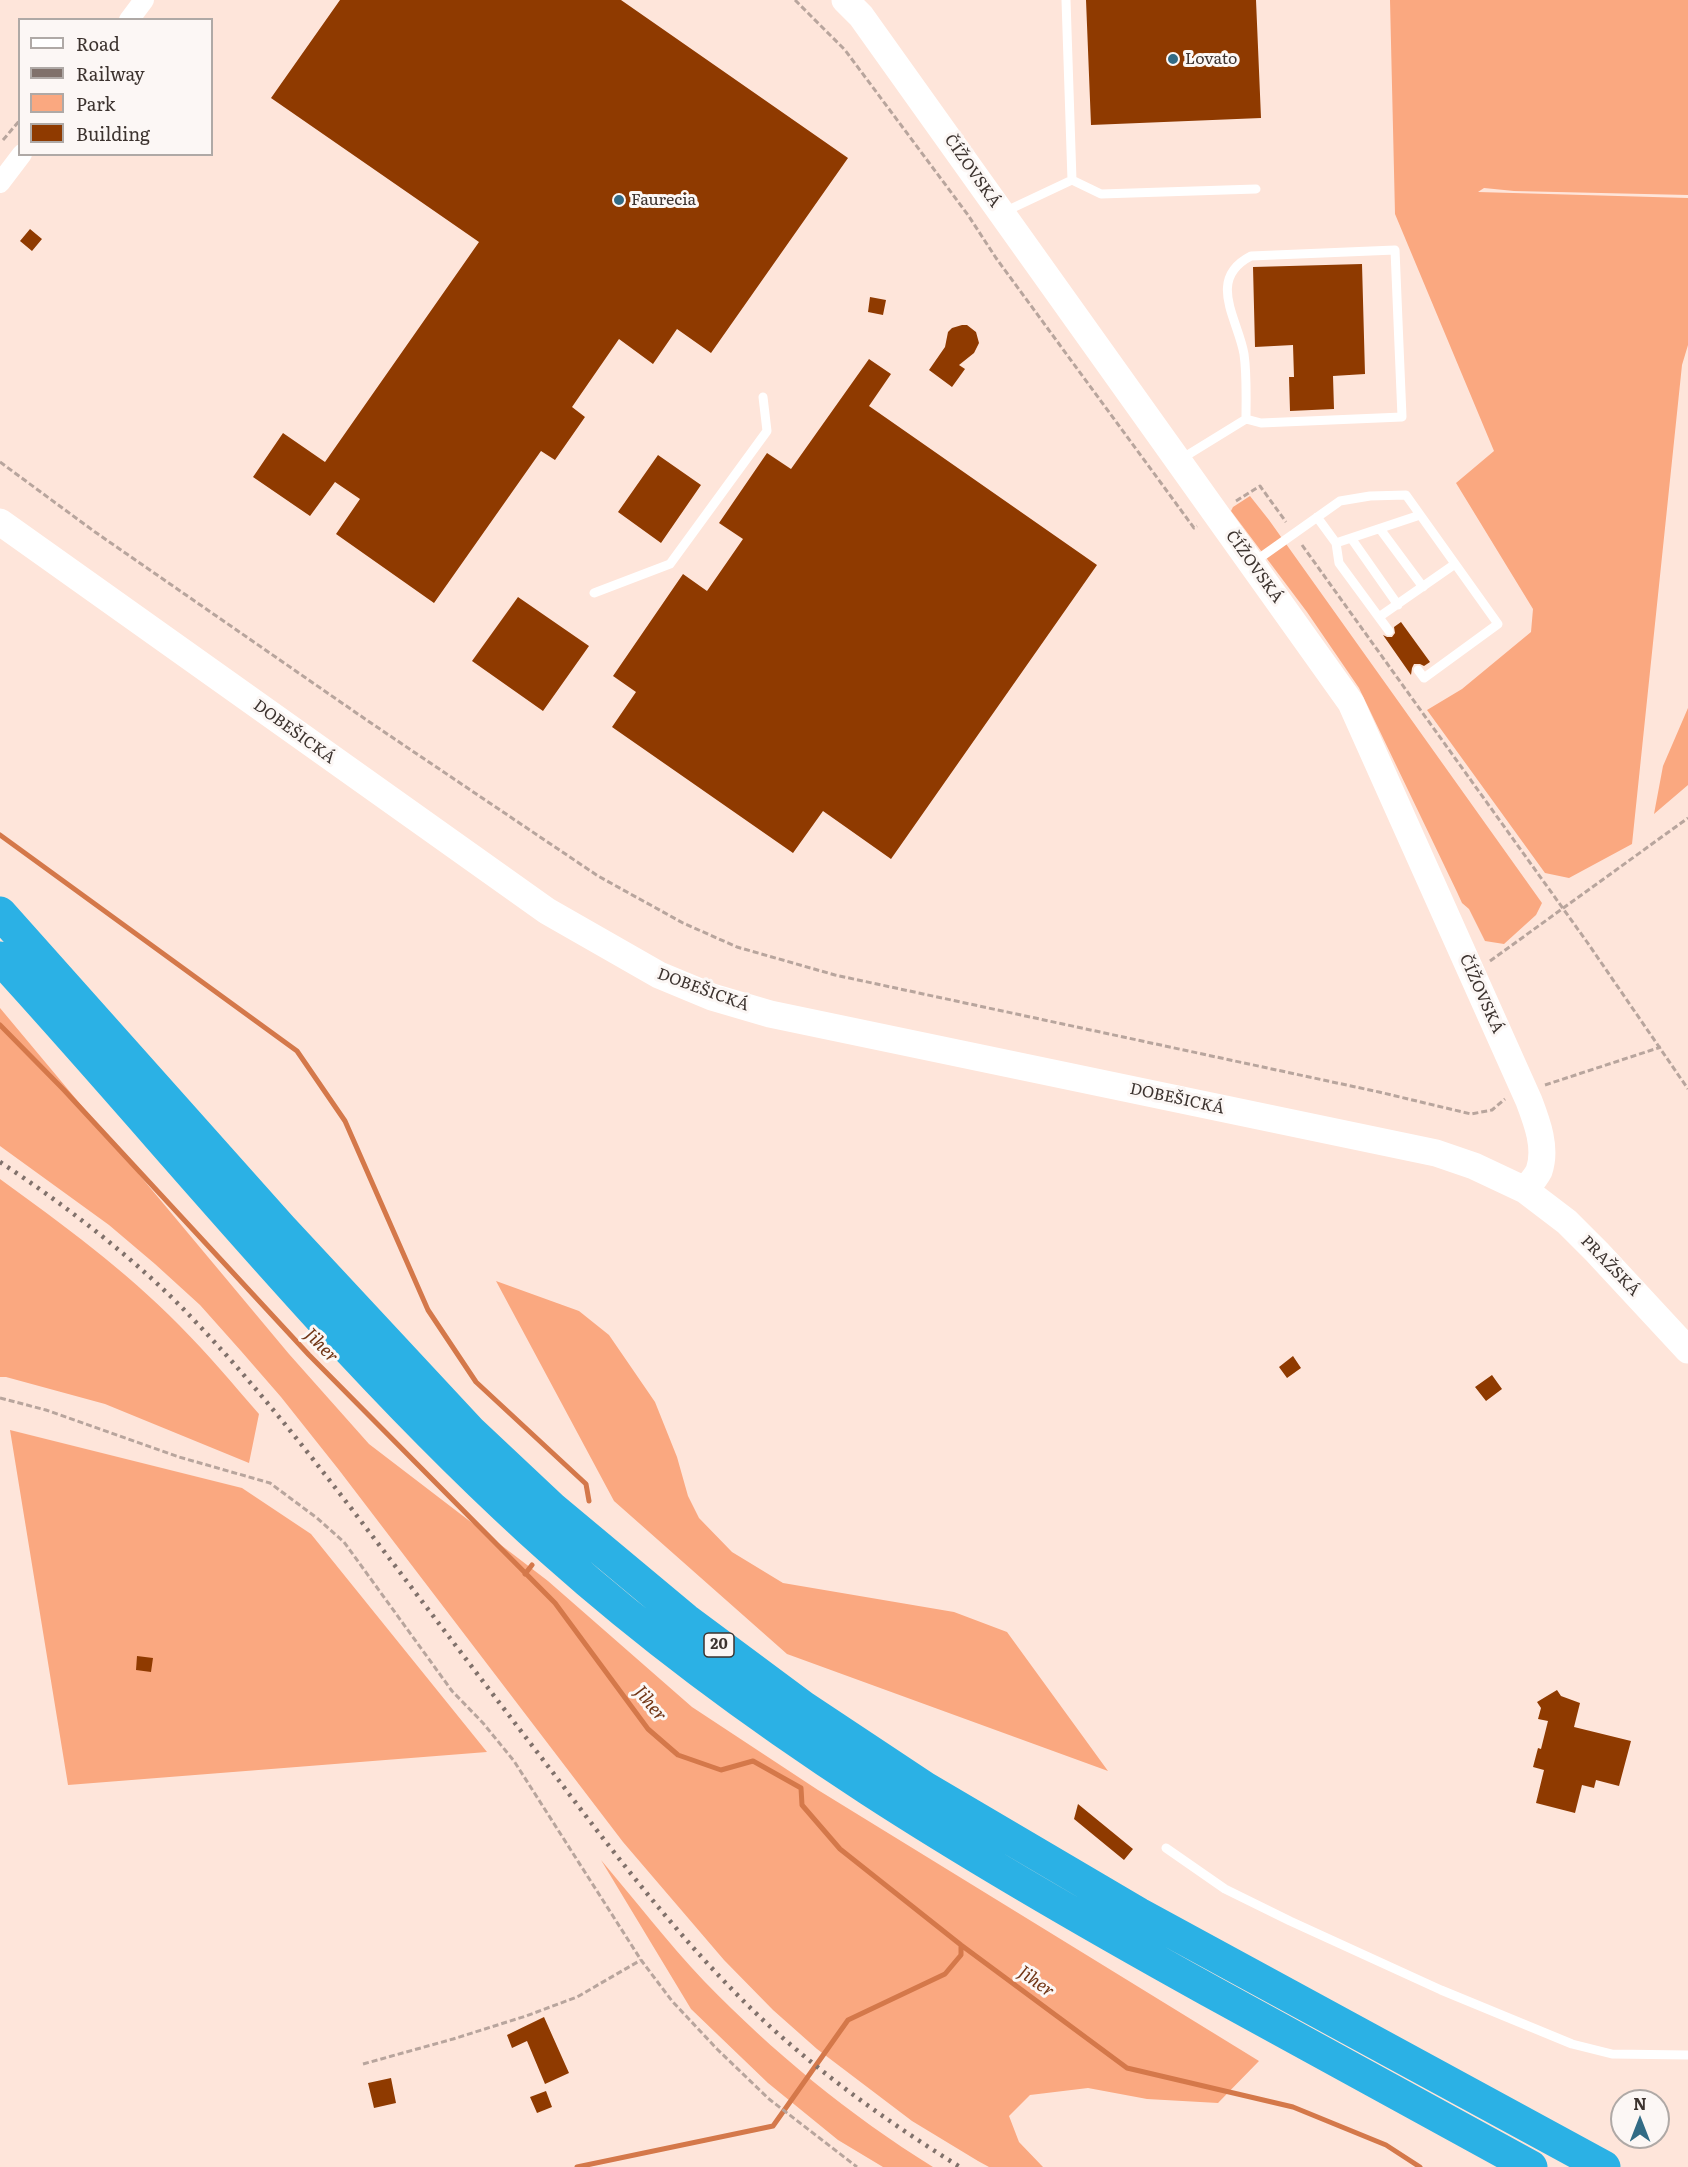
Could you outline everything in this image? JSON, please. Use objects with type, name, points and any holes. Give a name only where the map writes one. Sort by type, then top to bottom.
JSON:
[{"type":"highway","name":"20","points":[[0,913],[281,1228],[470,1431],[554,1509],[686,1620],[803,1707],[925,1788],[1139,1914],[1604,2167]]},
{"type":"highway","name":"20","points":[[0,958],[368,1371],[448,1454],[555,1553],[672,1650],[783,1732],[862,1785],[1015,1881],[1531,2167]]},
{"type":"street","points":[[130,18],[144,0]]},
{"type":"street","name":"ČÍŽOVSKÁ","points":[[845,0],[861,16],[1351,703],[1537,1122],[1542,1143],[1539,1172],[1525,1190]]},
{"type":"street","points":[[0,183],[20,156]]},
{"type":"street","name":"DOBEŠICKÁ","points":[[0,522],[537,905],[610,949],[659,975],[712,997],[770,1014],[1436,1153],[1474,1166],[1525,1190]]},
{"type":"street","name":"PRAŽSKÁ","points":[[1525,1190],[1567,1222],[1688,1350]]},
{"type":"lane","points":[[1066,0],[1072,180]]},
{"type":"lane","points":[[1002,213],[1072,180]]},
{"type":"lane","points":[[1072,180],[1101,194],[1256,189]]},
{"type":"lane","points":[[1178,460],[1246,419],[1261,423],[1402,417],[1395,250],[1251,256],[1239,262],[1231,273],[1228,286],[1230,312],[1242,347],[1245,364],[1246,419]]},
{"type":"lane","points":[[594,593],[670,564],[767,431],[762,397]]},
{"type":"lane","points":[[1252,564],[1340,501],[1370,496],[1406,495],[1498,624],[1424,678],[1418,670]]},
{"type":"lane","points":[[1336,543],[1420,515]]},
{"type":"lane","points":[[1317,517],[1336,543],[1339,563],[1389,631]]},
{"type":"lane","points":[[1380,529],[1423,587]]},
{"type":"lane","points":[[1351,538],[1398,605]]},
{"type":"lane","points":[[1379,618],[1455,564]]},
{"type":"lane","points":[[1166,1848],[1225,1889],[1290,1921],[1441,1990],[1572,2044],[1612,2054],[1688,2055]]},
{"type":"path","points":[[795,0],[845,50],[968,215],[996,258],[1194,528],[1260,486],[1287,524]]},
{"type":"path","points":[[3,140],[18,122]]},
{"type":"path","points":[[0,462],[94,532],[598,876],[683,923],[737,947],[836,975],[1472,1114],[1492,1110],[1509,1096],[1660,1047]]},
{"type":"path","points":[[1301,543],[1563,908],[1688,1089]]},
{"type":"path","points":[[1472,975],[1688,818]]},
{"type":"path","points":[[0,1398],[46,1410],[179,1457],[270,1483],[317,1518],[344,1542],[452,1691],[513,1761],[641,1960],[672,2001],[769,2099],[856,2167]]},
{"type":"path","points":[[363,2064],[453,2039],[577,1997],[641,1960]]},
{"type":"green space","points":[[1390,0],[1688,0],[1688,195],[1514,191],[1484,188],[1478,192],[1688,198],[1688,345],[1682,365],[1632,844],[1569,878],[1545,873],[1427,710],[1462,689],[1531,632],[1533,609],[1456,483],[1494,451],[1395,214]]},
{"type":"green space","points":[[1250,496],[1542,903],[1536,915],[1504,944],[1485,941],[1469,909],[1462,903],[1359,688],[1307,612],[1231,511],[1233,507]]},
{"type":"green space","points":[[1688,708],[1688,785],[1654,814],[1663,766]]},
{"type":"green space","points":[[0,1008],[289,1354],[369,1444],[548,1581],[692,1707],[818,1790],[1259,2061],[1218,2103],[1147,2099],[1088,2088],[1030,2095],[1009,2116],[1019,2142],[1043,2167],[989,2167],[912,2121],[817,2049],[773,2010],[724,1960],[623,1842],[339,1470],[281,1397],[200,1305],[109,1225],[0,1146]]},
{"type":"green space","points":[[0,1179],[115,1266],[200,1346],[259,1414],[249,1463],[105,1404],[0,1377]]},
{"type":"green space","points":[[496,1281],[579,1311],[609,1335],[655,1402],[677,1457],[688,1496],[699,1518],[732,1552],[783,1583],[954,1612],[1007,1632],[1108,1771],[787,1654],[614,1501]]},
{"type":"green space","points":[[10,1430],[242,1488],[311,1534],[487,1752],[68,1785]]},
{"type":"green space","points":[[601,1860],[691,1967],[757,2033],[842,2104],[933,2167],[883,2167],[838,2140],[768,2083],[691,2009]]},
{"type":"building","name":"Faurecia","points":[[340,0],[621,0],[848,158],[711,353],[677,329],[653,364],[619,339],[572,407],[585,417],[555,460],[541,451],[434,603],[336,534],[360,499],[335,482],[310,516],[253,477],[283,433],[325,462],[479,242],[271,98]]},
{"type":"building","name":"Lovato","points":[[1086,0],[1256,0],[1261,118],[1091,125]]},
{"type":"building","points":[[30,229],[42,239],[32,251],[20,241]]},
{"type":"building","points":[[1362,264],[1365,374],[1333,376],[1334,409],[1290,411],[1289,377],[1294,377],[1293,345],[1255,347],[1253,267]]},
{"type":"building","points":[[870,297],[886,300],[883,315],[868,312]]},
{"type":"building","points":[[967,325],[976,332],[979,343],[974,353],[959,365],[965,369],[952,387],[929,370],[945,347],[948,332]]},
{"type":"building","points":[[869,359],[891,374],[869,406],[1097,565],[891,859],[823,811],[793,853],[612,727],[636,692],[613,676],[683,574],[707,591],[743,539],[719,523],[767,453],[791,469]]},
{"type":"building","points":[[658,455],[701,485],[661,543],[618,512]]},
{"type":"building","points":[[518,597],[589,646],[543,711],[472,661]]},
{"type":"building","points":[[1401,622],[1430,662],[1424,666],[1414,664],[1411,675],[1383,635],[1392,637],[1395,633],[1394,627]]},
{"type":"building","points":[[1293,1356],[1301,1368],[1287,1378],[1279,1367]]},
{"type":"building","points":[[1492,1375],[1502,1389],[1486,1401],[1475,1387]]},
{"type":"building","points":[[137,1656],[153,1658],[151,1672],[136,1670]]},
{"type":"building","points":[[1557,1690],[1561,1696],[1580,1703],[1574,1727],[1631,1741],[1619,1786],[1596,1780],[1594,1788],[1582,1785],[1575,1813],[1536,1803],[1544,1770],[1533,1767],[1538,1748],[1541,1749],[1548,1721],[1538,1719],[1541,1708],[1537,1702]]},
{"type":"building","points":[[1078,1804],[1133,1849],[1124,1860],[1074,1819]]},
{"type":"building","points":[[544,2017],[569,2073],[545,2084],[527,2041],[512,2048],[507,2035]]},
{"type":"building","points":[[391,2078],[396,2103],[374,2108],[368,2083]]},
{"type":"building","points":[[546,2091],[552,2107],[537,2113],[530,2097]]},
{"type":"waterway","points":[[0,835],[297,1051],[345,1121],[428,1310],[476,1382],[586,1484],[589,1501]]},
{"type":"waterway","name":"Jiher","points":[[0,1025],[64,1090],[309,1355],[555,1603],[648,1729],[678,1755],[721,1770],[753,1761],[801,1788],[802,1805],[840,1849],[961,1945],[1127,2068],[1293,2107],[1386,2145],[1420,2167]]},
{"type":"waterway","points":[[525,1574],[532,1565]]},
{"type":"waterway","points":[[577,2167],[773,2126],[848,2020],[945,1974],[961,1955],[961,1945]]},
{"type":"railway","points":[[0,1162],[75,1215],[148,1275],[191,1317],[242,1373],[337,1490],[628,1870],[734,1992],[786,2041],[834,2080],[909,2134],[960,2167]]},
{"type":"place","name":"Lovato","points":[[1173,59]]},
{"type":"place","name":"Faurecia","points":[[619,200]]}]
